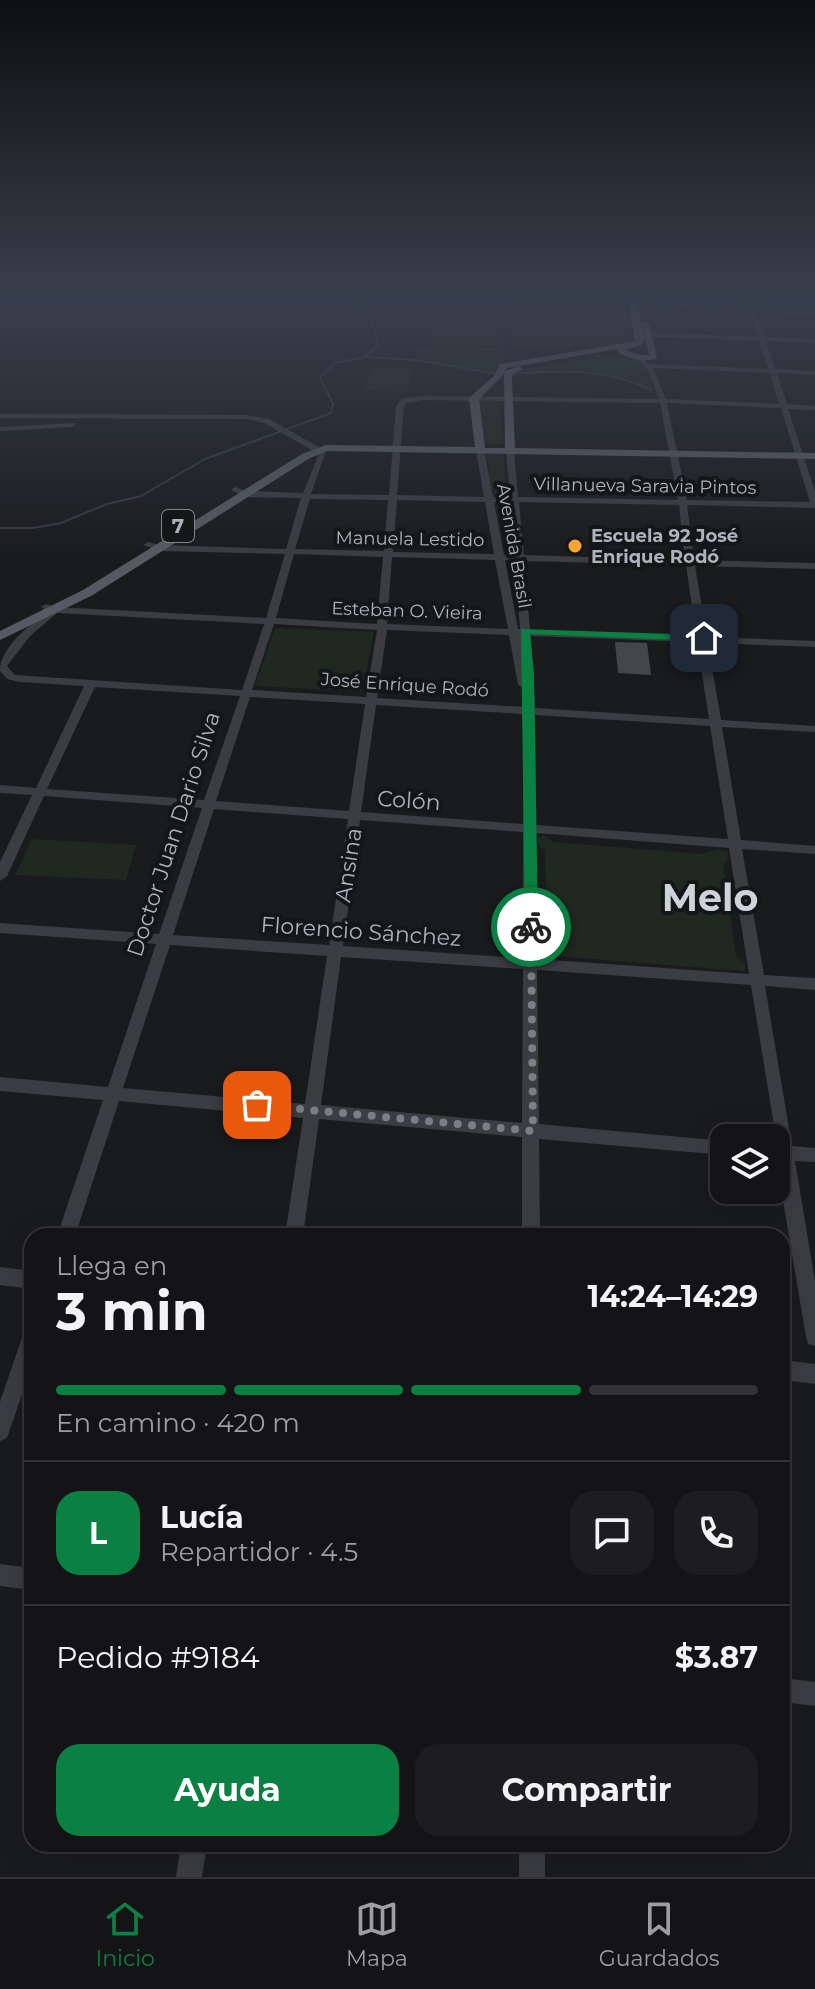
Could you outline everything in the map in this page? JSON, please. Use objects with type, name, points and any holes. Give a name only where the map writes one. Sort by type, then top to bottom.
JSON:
[{"type":"main road","points":[[474,398],[489,386]]},
{"type":"main road","name":"Avenida Brasil","points":[[504,386],[510,449]]},
{"type":"main road","name":"Avenida Brasil","points":[[474,398],[479,448]]},
{"type":"main road","name":"7","points":[[0,636],[314,449],[398,446],[815,455]]},
{"type":"main road","name":"7","points":[[0,628],[51,608]]},
{"type":"street","points":[[657,386],[675,452],[758,980],[777,1124]]},
{"type":"street","points":[[662,386],[679,401]]},
{"type":"street","points":[[777,386],[815,505]]},
{"type":"street","points":[[474,398],[679,401],[815,408]]},
{"type":"street","name":"Ansina","points":[[295,1228],[382,627],[400,407],[404,401],[474,398]]},
{"type":"street","points":[[0,429],[152,421],[192,415]]},
{"type":"street","points":[[0,416],[247,417],[278,427],[314,449]]},
{"type":"street","name":"Avenida Brasil","points":[[479,448],[527,705]]},
{"type":"street","name":"Doctor Juan Dario Silva","points":[[69,1228],[270,621],[306,496],[323,453],[314,449]]},
{"type":"street","name":"Avenida Brasil","points":[[510,449],[529,674],[531,1228]]},
{"type":"street","name":"Villanueva Saravia Pintos","points":[[240,492],[394,498],[815,505]]},
{"type":"street","name":"Manuela Lestido","points":[[154,546],[815,566]]},
{"type":"street","points":[[1,665],[51,608]]},
{"type":"street","name":"Esteban O. Vieira","points":[[51,608],[382,627],[815,644]]},
{"type":"street","name":"José Enrique Rodó","points":[[1,665],[11,677],[19,679],[372,701],[527,705],[815,729]]},
{"type":"street","points":[[0,876],[91,683]]},
{"type":"street","name":"Colón","points":[[0,789],[815,850]]},
{"type":"street","name":"Florencio Sánchez","points":[[0,928],[815,984]]},
{"type":"street","points":[[0,1084],[710,1147]]},
{"type":"street","points":[[790,1154],[815,1155]]},
{"type":"street","points":[[790,1202],[815,1337]]},
{"type":"street","points":[[0,1276],[24,1279]]},
{"type":"street","points":[[0,1431],[24,1360]]},
{"type":"street","points":[[790,1371],[815,1374]]},
{"type":"street","points":[[0,1575],[24,1578]]},
{"type":"street","points":[[790,1691],[815,1694]]},
{"type":"street","points":[[189,1877],[193,1852]]},
{"type":"street","points":[[532,1852],[532,1877]]},
{"type":"shaded area","points":[[366,386],[408,386],[406,392],[364,390]]},
{"type":"shaded area","points":[[639,386],[653,386],[654,389],[647,390]]},
{"type":"shaded area","points":[[478,401],[499,401],[503,444],[485,444]]},
{"type":"shaded area","points":[[486,452],[503,453],[507,496],[493,496]]},
{"type":"shaded area","points":[[275,628],[374,632],[362,692],[255,686]]},
{"type":"shaded area","points":[[544,835],[554,842],[702,854],[719,849],[727,851],[729,859],[723,864],[736,956],[745,963],[745,971],[555,956],[540,958],[539,949],[548,944],[545,850],[539,846],[537,838]]},
{"type":"shaded area","points":[[32,839],[136,845],[126,880],[15,875]]},
{"type":"building","points":[[615,642],[647,643],[651,675],[618,673]]},
{"type":"waterway","points":[[0,528],[33,528],[61,523],[107,504],[141,496],[205,459],[331,413],[333,404],[324,386]]},
{"type":"waterway","points":[[640,386],[651,390]]},
{"type":"way so far","points":[[257,1105],[533,1131],[531,927]]},
{"type":"place","name":"Escuela 92 José Enrique Rodó","points":[[575,546]]},
{"type":"district","name":"Melo","points":[[710,898]]},
{"type":"route","points":[[531,927],[529,674],[525,631],[704,638]]}]
